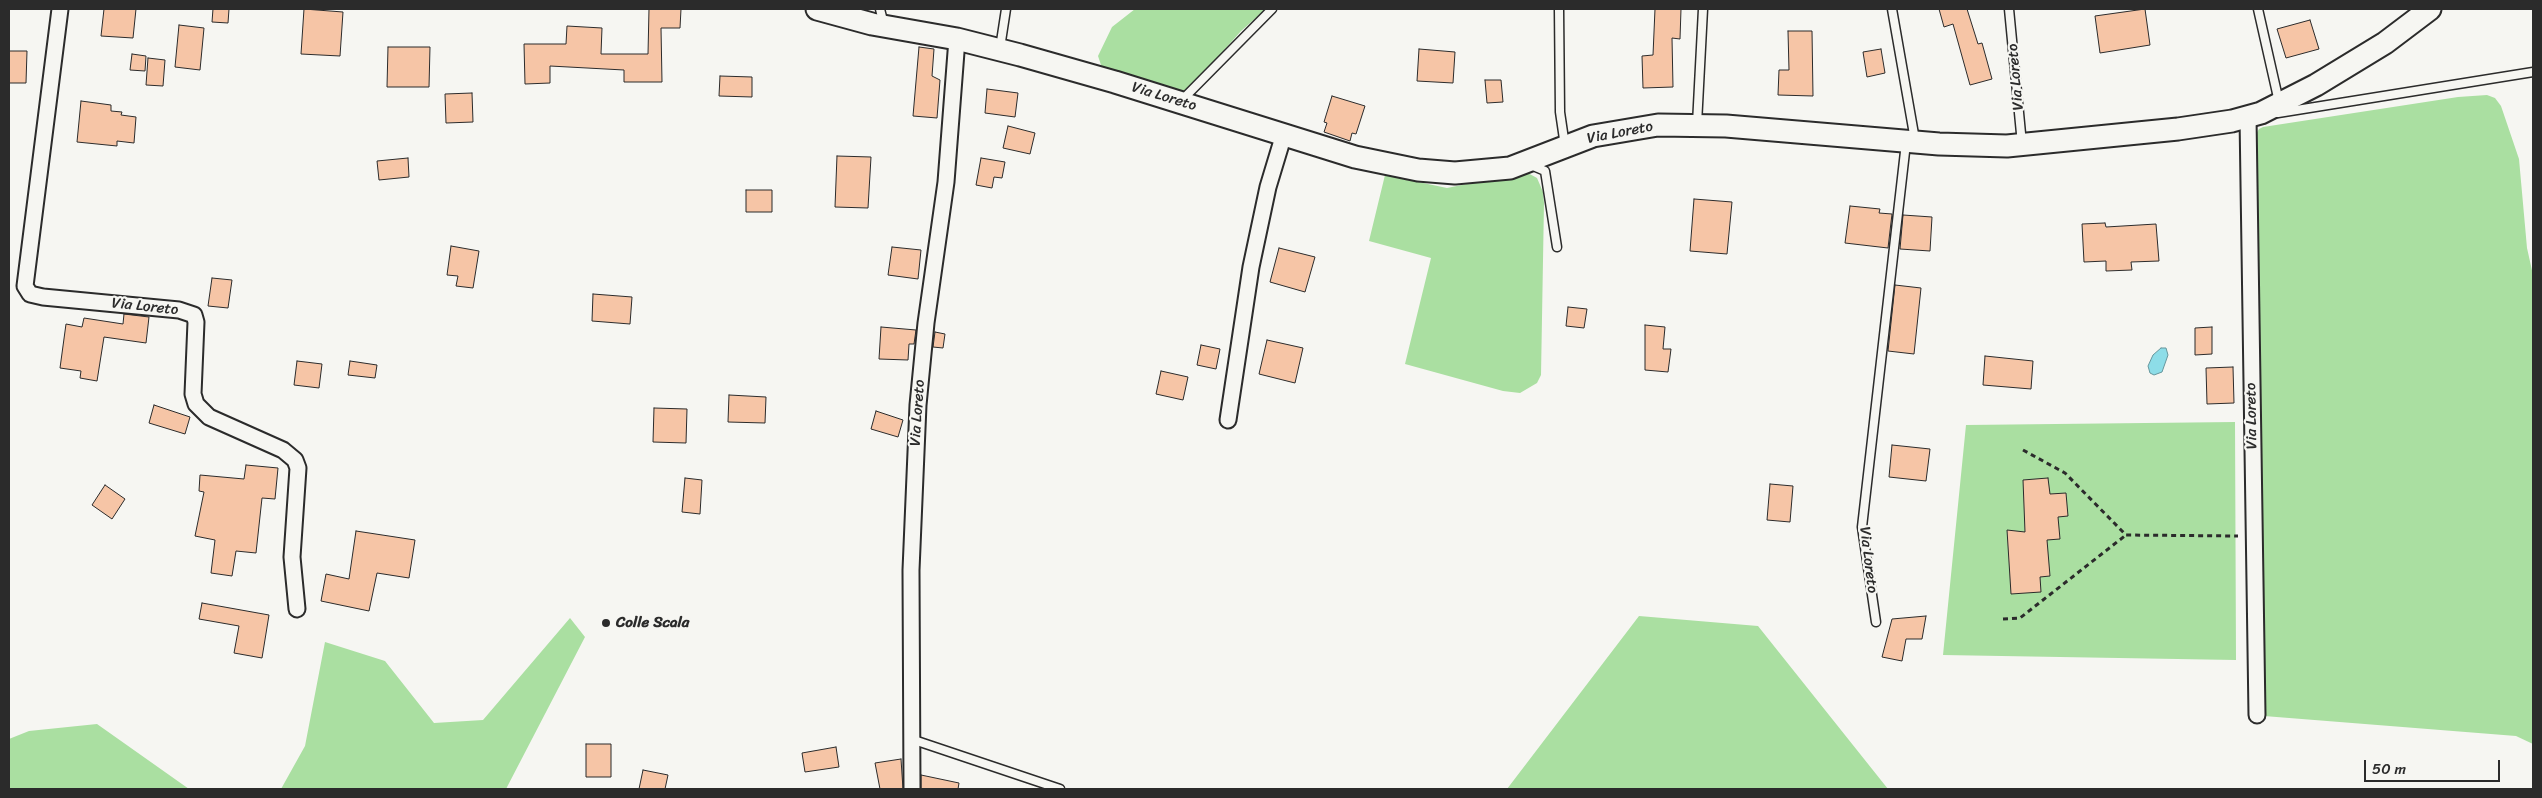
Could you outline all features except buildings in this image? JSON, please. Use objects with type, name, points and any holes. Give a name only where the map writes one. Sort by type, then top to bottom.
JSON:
[{"type":"street","name":"Via Loreto","points":[[60,9],[25,286],[30,294],[43,297],[180,310],[194,315],[196,322],[193,394],[196,404],[209,417],[283,450],[295,460],[298,468],[292,557],[297,609]]},
{"type":"street","name":"Via Loreto","points":[[817,9],[882,18],[1180,102],[1355,157],[1430,172],[1478,172],[1524,164],[1593,136],[1642,127],[1726,126],[1911,141],[2022,146],[2178,129],[2248,118],[2280,104],[2352,64],[2430,9]]},
{"type":"street","name":"Via Loreto","points":[[912,789],[911,552],[918,405],[926,322],[946,182],[958,40]]},
{"type":"street","name":"Via Loreto","points":[[2248,118],[2257,715]]},
{"type":"street","points":[[1228,420],[1251,267],[1268,187],[1284,134]]},
{"type":"lane","points":[[1000,50],[1006,9]]},
{"type":"lane","points":[[1180,102],[1272,9]]},
{"type":"lane","points":[[1559,9],[1560,112],[1565,148]]},
{"type":"lane","points":[[1697,126],[1703,9]]},
{"type":"lane","points":[[1892,9],[1911,141]]},
{"type":"lane","name":"Via Loreto","points":[[2009,9],[2022,146]]},
{"type":"lane","points":[[2258,9],[2280,104]]},
{"type":"lane","points":[[2248,118],[2533,72]]},
{"type":"lane","name":"Via Loreto","points":[[1876,622],[1862,527],[1911,141]]},
{"type":"lane","points":[[1524,164],[1536,166],[1545,172],[1556,247]]},
{"type":"lane","points":[[911,739],[1060,789]]},
{"type":"path","points":[[2024,450],[2065,473],[2126,535]]},
{"type":"path","points":[[2003,619],[2020,618],[2126,535],[2254,536]]},
{"type":"green space","points":[[1135,9],[1266,9],[1241,31],[1196,82],[1182,94],[1111,73],[1101,65],[1098,56],[1112,27]]},
{"type":"green space","points":[[2487,95],[2495,98],[2501,106],[2519,159],[2527,248],[2533,275],[2533,744],[2516,736],[2264,716],[2256,134],[2263,127],[2458,97]]},
{"type":"green space","points":[[1526,172],[1537,178],[1543,192],[1544,203],[1541,375],[1537,383],[1520,393],[1503,391],[1405,364],[1431,258],[1369,241],[1385,175],[1447,188]]},
{"type":"green space","points":[[2235,422],[2236,660],[1943,655],[1966,425]]},
{"type":"green space","points":[[1639,616],[1758,626],[1888,789],[1507,789]]},
{"type":"green space","points":[[570,618],[585,637],[506,789],[281,789],[305,746],[325,642],[385,661],[434,723],[483,720]]},
{"type":"green space","points":[[97,724],[189,789],[9,789],[9,739],[29,731]]},
{"type":"water","points":[[2161,348],[2166,348],[2168,355],[2162,372],[2154,375],[2150,373],[2148,366],[2153,355]]},
{"type":"place","name":"Colle Scala","points":[[606,623]]}]
